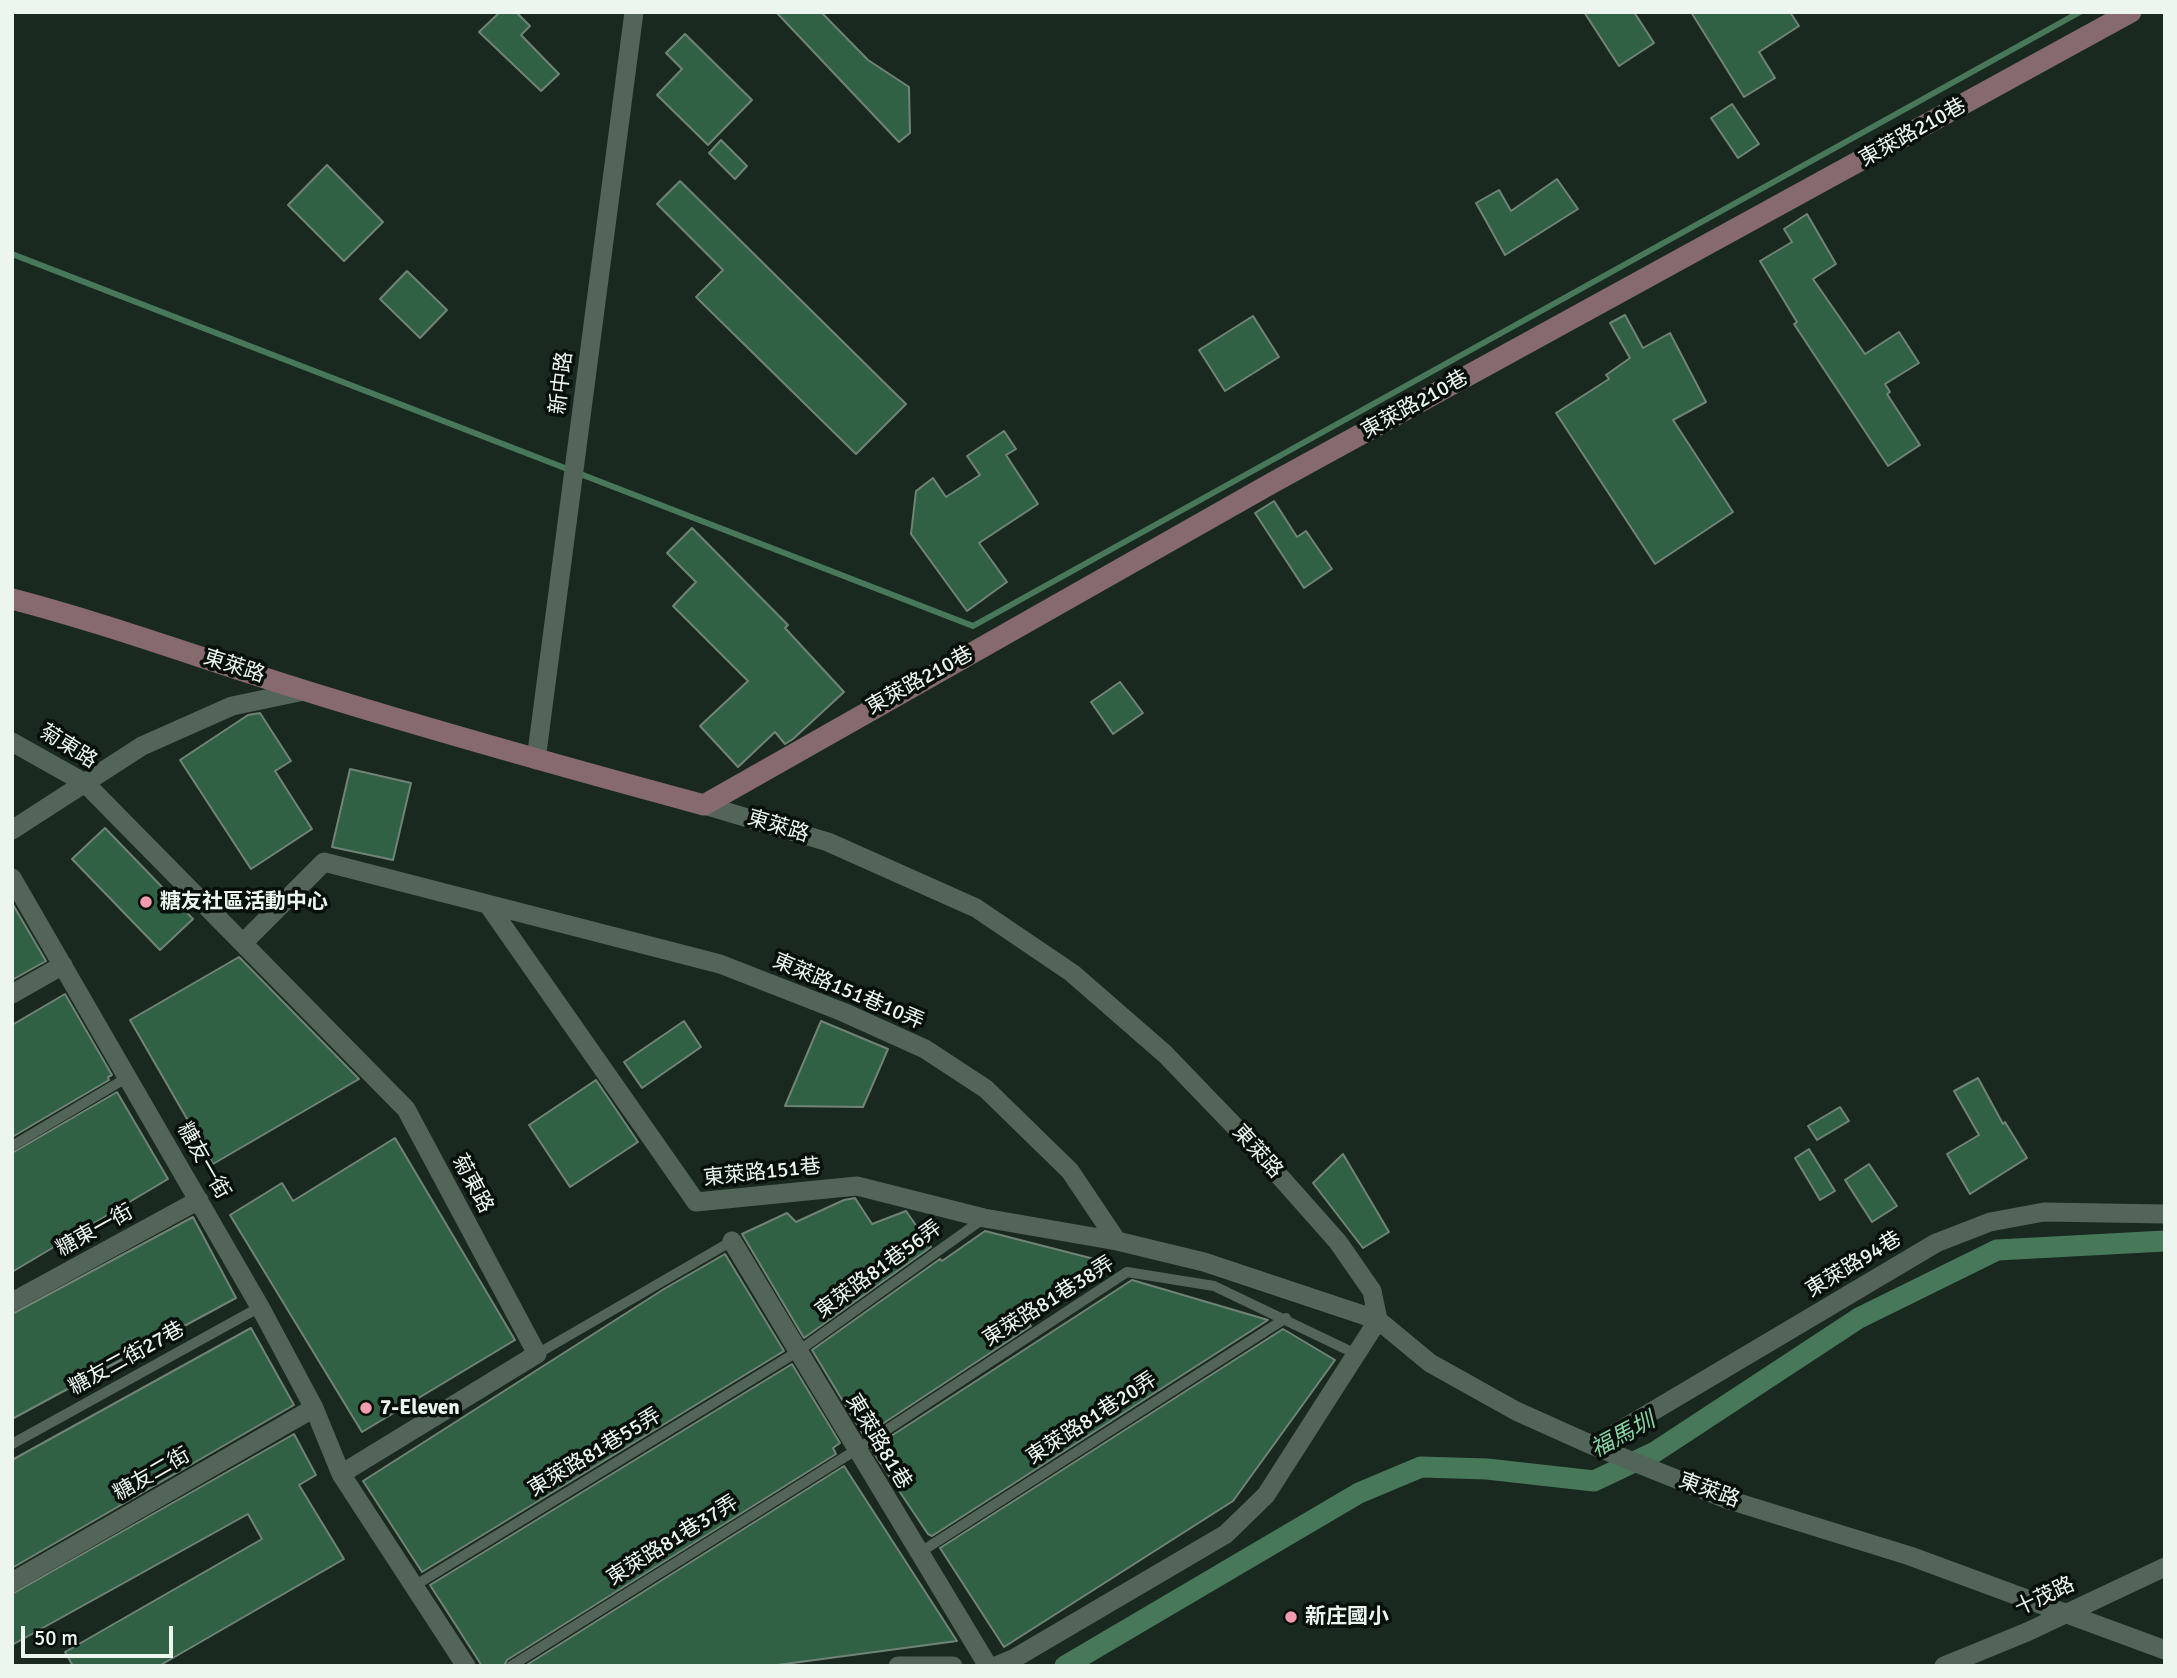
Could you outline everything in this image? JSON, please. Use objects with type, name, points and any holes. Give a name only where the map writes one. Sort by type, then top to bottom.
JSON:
[{"type":"street","name":"新中路","points":[[536,760],[634,12]]},
{"type":"street","name":"東萊路210巷","points":[[704,805],[1272,483],[2132,12]]},
{"type":"street","name":"東萊路","points":[[12,599],[82,617],[304,691],[828,842],[976,908],[1072,973],[1165,1054],[1338,1241],[1372,1291],[1378,1320],[1430,1363],[1516,1411],[1594,1446],[1726,1499],[1910,1556],[2165,1650]]},
{"type":"street","points":[[12,830],[142,747],[232,706],[304,691]]},
{"type":"street","name":"菊東路","points":[[12,742],[19,743],[85,783],[406,1109],[537,1354]]},
{"type":"street","points":[[243,943],[324,862],[489,906]]},
{"type":"street","name":"糖友一街","points":[[12,878],[260,1307],[314,1408],[341,1474]]},
{"type":"street","name":"東萊路151巷","points":[[489,906],[696,1202],[857,1186],[984,1218],[1117,1241],[1204,1262],[1378,1320]]},
{"type":"street","name":"東萊路151巷10弄","points":[[489,906],[720,964],[843,1012],[925,1049],[986,1089],[1070,1171],[1117,1241]]},
{"type":"street","points":[[12,994],[62,965]]},
{"type":"street","name":"糖東一街","points":[[12,1302],[199,1200]]},
{"type":"street","name":"東萊路94巷","points":[[1594,1446],[1936,1243],[1990,1222],[2043,1212],[2165,1214]]},
{"type":"street","name":"東萊路81巷","points":[[732,1241],[797,1353],[988,1666]]},
{"type":"street","points":[[996,1666],[1015,1658],[1226,1534],[1266,1495],[1378,1320]]},
{"type":"street","points":[[466,1666],[341,1474],[537,1354]]},
{"type":"street","name":"糖友二街","points":[[12,1582],[314,1408]]},
{"type":"street","name":"十茂路","points":[[1944,1666],[2165,1567]]},
{"type":"street","points":[[898,1666],[953,1666]]},
{"type":"lane","points":[[12,1146],[128,1077]]},
{"type":"lane","name":"東萊路81巷56弄","points":[[797,1353],[984,1218]]},
{"type":"lane","points":[[537,1354],[732,1241]]},
{"type":"lane","name":"東萊路81巷38弄","points":[[856,1450],[1127,1272],[1214,1286],[1356,1353]]},
{"type":"lane","name":"糖友二街27巷","points":[[12,1444],[260,1307]]},
{"type":"lane","name":"東萊路81巷20弄","points":[[919,1553],[1286,1318]]},
{"type":"lane","name":"東萊路81巷55弄","points":[[414,1586],[797,1353]]},
{"type":"lane","name":"東萊路81巷37弄","points":[[511,1666],[856,1450]]},
{"type":"building","points":[[500,12],[516,12],[530,26],[521,35],[559,74],[541,91],[479,32]]},
{"type":"building","points":[[776,12],[821,12],[868,60],[909,87],[910,133],[899,142]]},
{"type":"building","points":[[1584,12],[1634,12],[1654,43],[1619,66]]},
{"type":"building","points":[[1691,12],[1790,12],[1799,26],[1759,52],[1775,78],[1744,97]]},
{"type":"building","points":[[685,34],[752,100],[708,145],[657,95],[682,69],[666,53]]},
{"type":"building","points":[[1732,104],[1759,144],[1738,158],[1711,118]]},
{"type":"building","points":[[721,140],[747,166],[735,179],[709,153]]},
{"type":"building","points":[[327,165],[383,222],[344,261],[288,205]]},
{"type":"building","points":[[1557,179],[1578,209],[1505,255],[1476,203],[1499,190],[1511,211]]},
{"type":"building","points":[[680,181],[906,404],[856,454],[696,297],[723,270],[657,204]]},
{"type":"building","points":[[1807,214],[1836,264],[1813,279],[1865,354],[1899,332],[1919,363],[1885,384],[1890,392],[1887,394],[1920,445],[1888,466],[1794,324],[1797,322],[1760,261],[1792,242],[1784,229]]},
{"type":"building","points":[[407,271],[447,310],[420,338],[380,299]]},
{"type":"building","points":[[1625,315],[1643,348],[1670,333],[1706,402],[1673,420],[1733,512],[1655,564],[1556,413],[1609,379],[1606,375],[1630,358],[1610,323]]},
{"type":"building","points":[[1253,316],[1279,357],[1225,391],[1199,350]]},
{"type":"building","points":[[1004,431],[1016,449],[1006,455],[1038,504],[979,543],[1007,582],[967,611],[911,534],[916,491],[933,478],[946,497],[980,475],[967,456]]},
{"type":"building","points":[[1274,501],[1297,537],[1306,531],[1332,569],[1304,588],[1255,513]]},
{"type":"building","points":[[692,528],[788,625],[785,628],[844,692],[793,739],[785,744],[775,732],[738,767],[700,726],[748,681],[673,606],[696,582],[667,553]]},
{"type":"building","points":[[1120,682],[1143,713],[1113,734],[1091,702]]},
{"type":"building","points":[[260,713],[291,761],[275,771],[312,829],[251,869],[180,760],[248,715]]},
{"type":"building","points":[[350,769],[411,783],[393,860],[332,847]]},
{"type":"building","name":"糖友社區活動中心","points":[[105,828],[193,919],[160,950],[72,859]]},
{"type":"building","points":[[12,903],[46,961],[12,980]]},
{"type":"building","points":[[239,957],[359,1079],[213,1164],[130,1020]]},
{"type":"building","points":[[65,994],[112,1075],[108,1077],[109,1080],[12,1137],[12,1025]]},
{"type":"building","points":[[684,1021],[701,1047],[642,1088],[624,1062]]},
{"type":"building","points":[[821,1021],[888,1049],[863,1107],[785,1106]]},
{"type":"building","points":[[1978,1078],[2003,1124],[2005,1122],[2027,1158],[1970,1194],[1947,1154],[1979,1135],[1954,1091]]},
{"type":"building","points":[[596,1080],[638,1142],[570,1187],[529,1125]]},
{"type":"building","points":[[117,1092],[168,1179],[12,1272],[12,1153]]},
{"type":"building","points":[[1840,1107],[1849,1121],[1817,1140],[1808,1126]]},
{"type":"building","points":[[395,1138],[515,1340],[362,1432],[230,1215],[282,1183],[293,1201]]},
{"type":"building","points":[[1809,1149],[1835,1191],[1820,1200],[1795,1158]]},
{"type":"building","points":[[1343,1154],[1389,1232],[1363,1248],[1313,1183]]},
{"type":"building","points":[[1869,1164],[1897,1206],[1872,1222],[1845,1180]]},
{"type":"building","points":[[855,1198],[872,1224],[906,1211],[931,1247],[804,1338],[742,1234],[787,1213],[796,1222],[844,1200]]},
{"type":"building","points":[[193,1217],[236,1298],[12,1419],[12,1314]]},
{"type":"building","points":[[985,1231],[1106,1262],[1025,1317],[1031,1326],[864,1436],[812,1350],[940,1259],[942,1261]]},
{"type":"building","points":[[725,1254],[784,1351],[422,1572],[363,1481],[664,1289]]},
{"type":"building","points":[[1132,1280],[1268,1320],[932,1536],[928,1534],[871,1449]]},
{"type":"building","points":[[251,1328],[294,1405],[12,1568],[12,1460]]},
{"type":"building","points":[[1283,1329],[1335,1360],[1233,1501],[1004,1647],[940,1548]]},
{"type":"building","points":[[792,1364],[840,1443],[833,1448],[836,1454],[507,1660],[504,1666],[482,1666],[430,1585]]},
{"type":"building","points":[[294,1434],[316,1475],[299,1485],[344,1559],[159,1666],[73,1666],[65,1652],[262,1539],[248,1514],[12,1645],[12,1594]]},
{"type":"building","points":[[844,1466],[957,1641],[770,1666],[525,1666]]},
{"type":"waterway","points":[[12,254],[973,626],[2080,12]]},
{"type":"waterway","name":"福馬圳","points":[[1065,1666],[1359,1493],[1421,1467],[1487,1469],[1594,1481],[1655,1452],[1859,1318],[1997,1250],[2165,1241]]},
{"type":"place","name":"糖友社區活動中心","points":[[146,902]]},
{"type":"place","name":"7-Eleven","points":[[366,1408]]},
{"type":"place","name":"新庄國小","points":[[1291,1617]]}]
